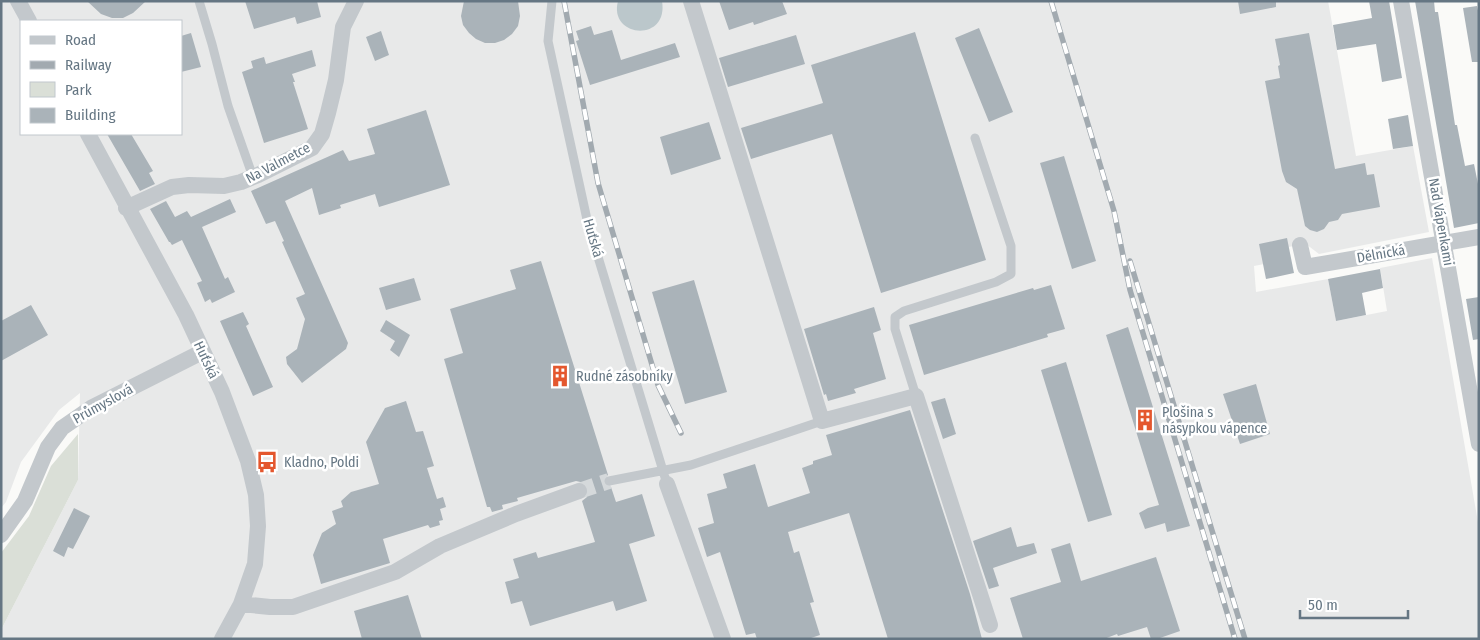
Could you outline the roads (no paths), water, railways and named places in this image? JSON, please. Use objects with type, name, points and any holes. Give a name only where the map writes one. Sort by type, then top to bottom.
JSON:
[{"type":"street","points":[[18,1],[28,20]]},
{"type":"street","name":"Na Valmetce","points":[[126,208],[172,187],[189,185],[224,186],[253,177],[312,148],[322,134],[336,80],[343,27],[356,1]]},
{"type":"street","points":[[691,1],[822,420],[916,396],[990,625]]},
{"type":"street","name":"Nad Vápenkami","points":[[1401,1],[1479,444]]},
{"type":"street","name":"Huťská","points":[[89,135],[126,208],[186,315],[222,392],[248,461],[256,496],[258,526],[255,564],[241,604],[222,639]]},
{"type":"street","name":"Dělnická","points":[[1300,245],[1305,267],[1479,237]]},
{"type":"street","name":"Průmyslová","points":[[1,536],[25,501],[48,447],[62,428],[91,408],[202,352]]},
{"type":"street","name":"Huťská","points":[[664,477],[723,639]]},
{"type":"street","points":[[241,604],[293,607],[395,572],[440,546],[516,514],[579,491]]},
{"type":"lane","points":[[199,1],[228,106],[253,177]]},
{"type":"lane","name":"Huťská","points":[[552,1],[548,41],[588,224],[664,477]]},
{"type":"lane","points":[[916,396],[895,329],[895,318],[904,311],[996,282],[1011,274],[1011,246],[975,138]]},
{"type":"lane","points":[[609,481],[664,477],[691,465],[822,420]]},
{"type":"tunnel","points":[[579,491],[609,481]]},
{"type":"railway","points":[[564,1],[598,183],[658,385],[681,433]]},
{"type":"railway","points":[[1051,1],[1114,211],[1130,290],[1235,639]]},
{"type":"railway","points":[[1130,261],[1245,639]]},
{"type":"place","name":"Rudné zásobníky","points":[[560,376]]},
{"type":"place","name":"Plošina s násypkou vápence","points":[[1145,420]]},
{"type":"place","name":"Kladno, Poldi","points":[[267,462]]}]
